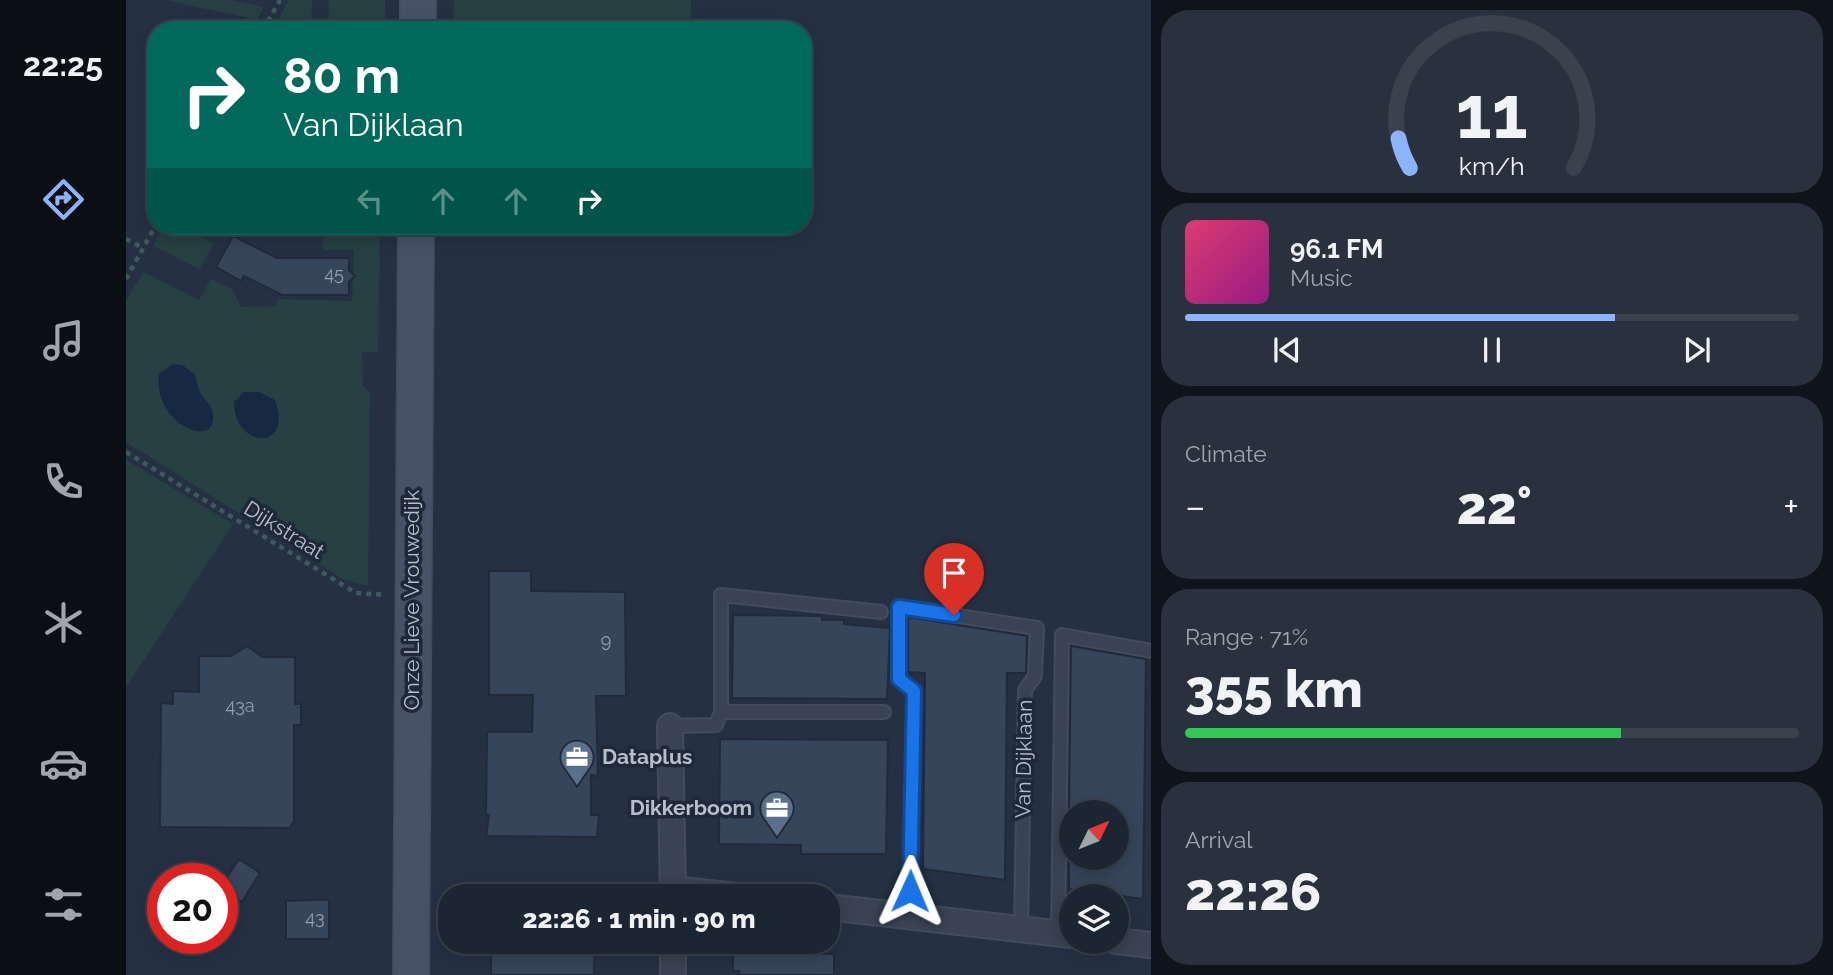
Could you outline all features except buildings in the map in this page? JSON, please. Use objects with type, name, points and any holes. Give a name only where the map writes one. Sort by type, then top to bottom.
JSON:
[{"type":"main road","points":[[418,0],[418,21]]},
{"type":"main road","name":"Onze Lieve Vrouwedijk","points":[[411,975],[416,235]]},
{"type":"street","points":[[670,726],[673,884]]},
{"type":"street","name":"Van Dijklaan","points":[[840,908],[1059,934]]},
{"type":"street","points":[[1129,943],[1150,945]]},
{"type":"street","points":[[673,954],[673,975]]},
{"type":"lane","points":[[670,726],[716,725],[720,712],[721,596],[881,612]]},
{"type":"lane","name":"Van Dijklaan","points":[[910,916],[914,691],[899,679],[899,607],[1037,628],[1035,676],[1025,690],[1021,929]]},
{"type":"lane","name":"Van Dijklaan","points":[[1064,884],[1062,635],[1150,651]]},
{"type":"lane","points":[[720,712],[884,712]]},
{"type":"path","points":[[268,21],[280,0]]},
{"type":"path","points":[[126,278],[150,235]]},
{"type":"path","points":[[126,239],[143,248]]},
{"type":"path","name":"Dijkstraat","points":[[126,452],[356,593],[412,595]]},
{"type":"green space","points":[[165,0],[230,0],[264,7],[257,20]]},
{"type":"green space","points":[[289,0],[312,0],[311,21],[278,21]]},
{"type":"green space","points":[[329,0],[385,0],[385,21],[328,21]]},
{"type":"green space","points":[[454,0],[691,0],[691,21],[453,21]]},
{"type":"green space","points":[[159,235],[197,235],[214,244],[199,269],[153,246]]},
{"type":"green space","points":[[323,235],[380,235],[378,352],[362,352],[363,386],[370,393],[368,586],[343,579],[126,442],[126,301],[143,272],[199,300],[211,279],[232,289],[241,307],[276,306],[277,299],[352,301],[354,250],[323,250]]},
{"type":"green space","points":[[126,460],[233,524],[126,687]]},
{"type":"water","points":[[173,364],[182,365],[195,374],[200,393],[213,413],[212,425],[206,430],[196,431],[185,427],[174,419],[165,407],[160,392],[159,374]]},
{"type":"water","points":[[244,392],[259,392],[275,400],[279,417],[277,429],[270,436],[252,436],[243,429],[237,418],[234,402]]},
{"type":"place","name":"Dataplus","points":[[577,787]]},
{"type":"place","name":"Dikkerboom","points":[[777,838]]},
{"type":"route","points":[[910,891],[914,691],[899,679],[899,607],[954,615]]}]
